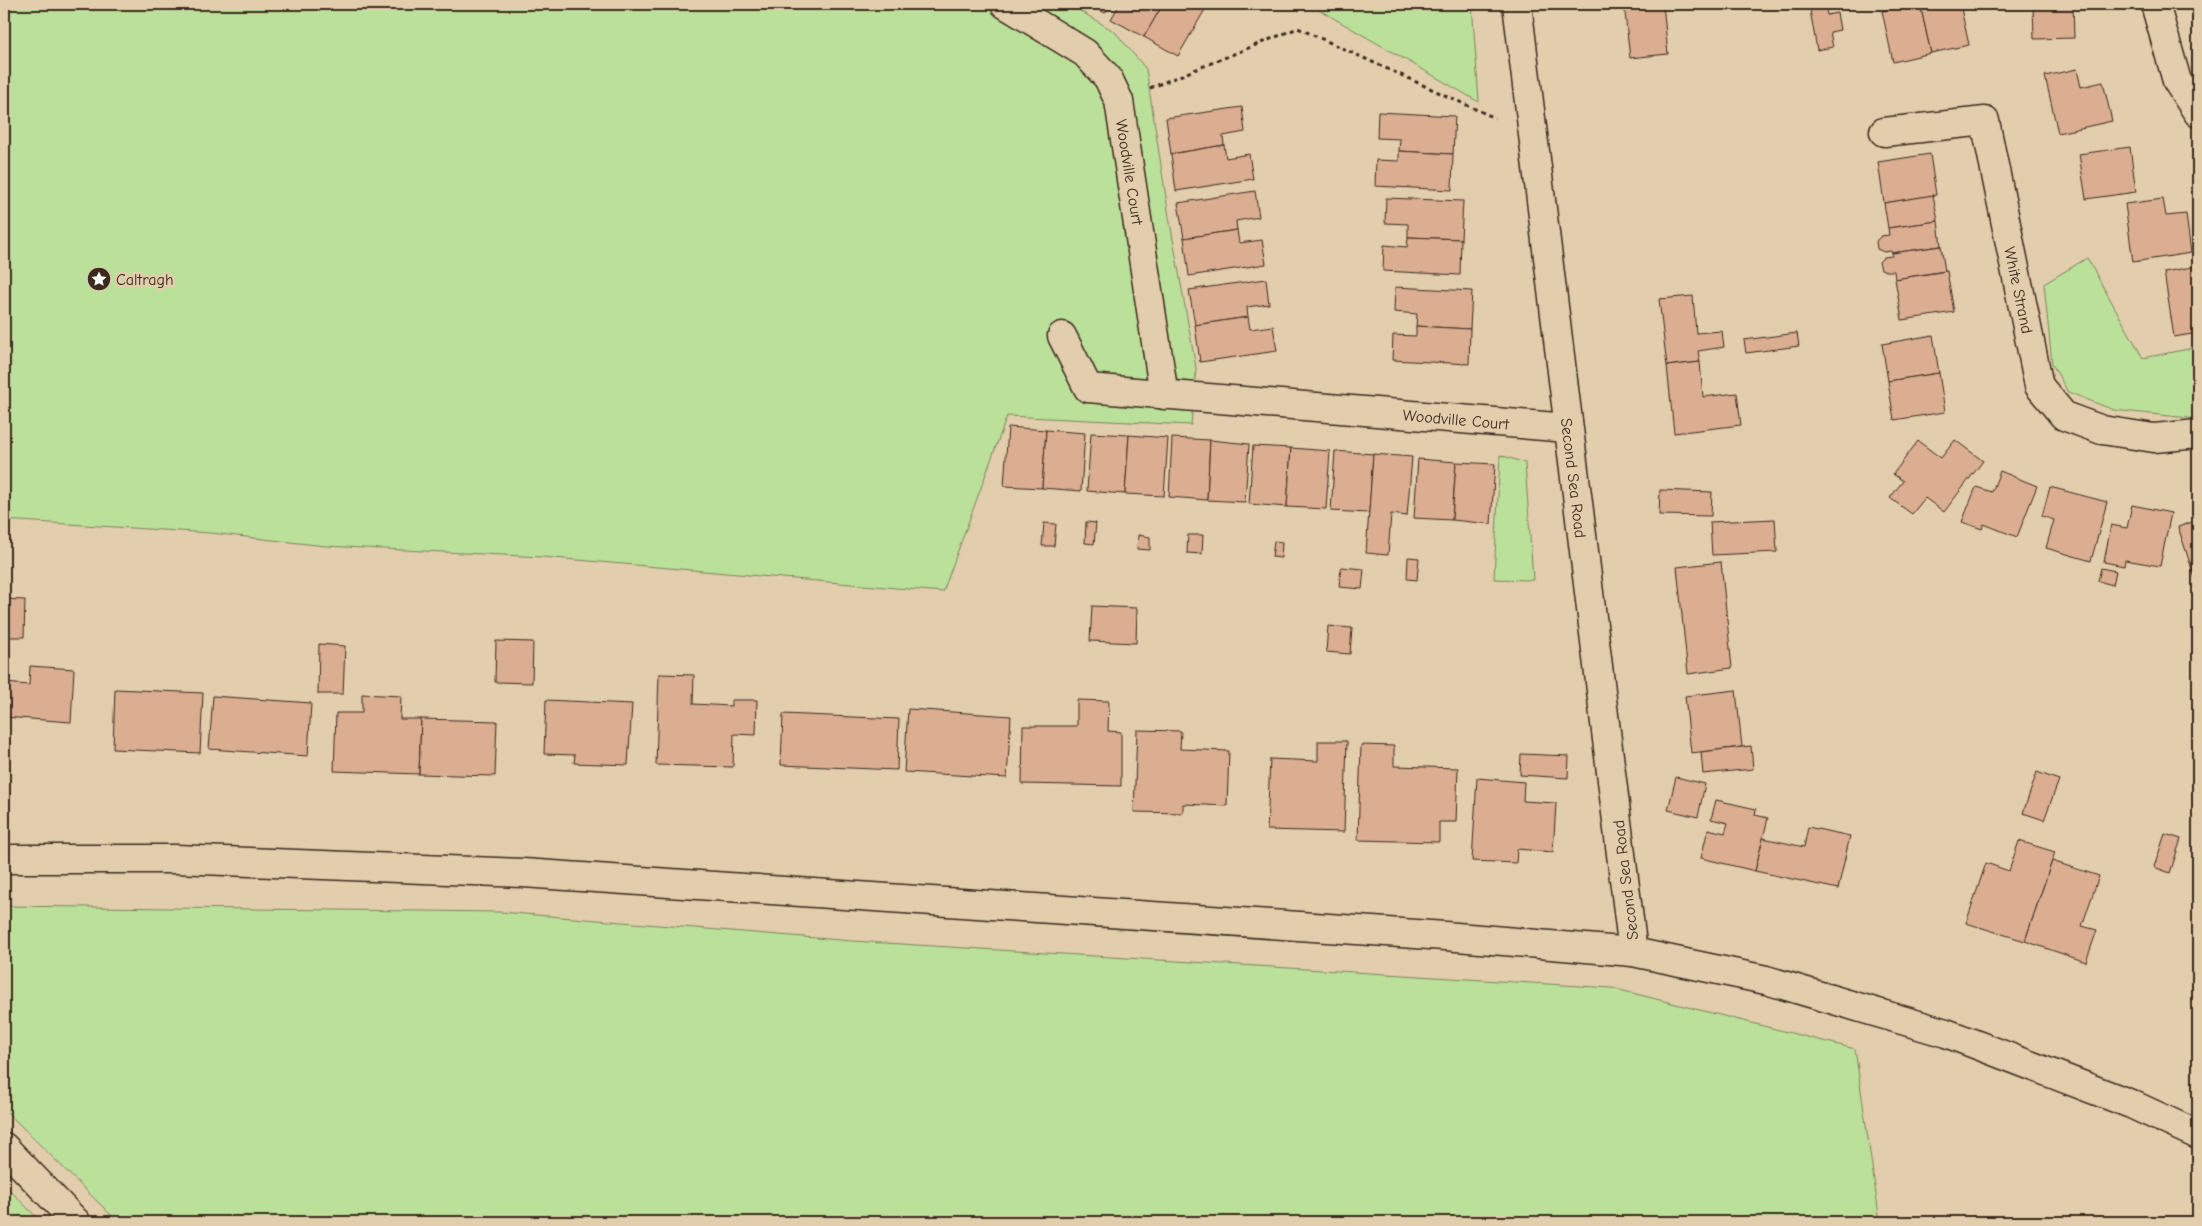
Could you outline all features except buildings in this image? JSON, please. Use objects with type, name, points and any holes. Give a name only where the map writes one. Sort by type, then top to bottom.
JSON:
[{"type":"street","name":"Woodville Court","points":[[1005,4],[1085,53],[1108,78],[1120,100],[1164,395]]},
{"type":"street","name":"Second Sea Road","points":[[1517,4],[1531,134],[1633,952]]},
{"type":"street","points":[[2155,4],[2177,81],[2198,113]]},
{"type":"street","name":"White Strand","points":[[1884,132],[1985,121],[2039,386],[2064,416],[2102,430],[2154,438],[2198,434]]},
{"type":"street","name":"Woodville Court","points":[[1062,336],[1088,388],[1568,428]]},
{"type":"street","points":[[4,859],[176,859],[523,873],[1445,936],[1633,952],[1766,980],[1946,1033],[2131,1104],[2198,1135]]},
{"type":"street","points":[[4,1147],[76,1222]]},
{"type":"path","points":[[1120,100],[1298,28],[1531,134]]},
{"type":"green space","points":[[4,4],[1069,4],[1115,32],[1146,69],[1169,217],[1196,368],[1191,425],[1007,416],[943,592],[543,557],[325,546],[211,533],[4,520]]},
{"type":"green space","points":[[1309,4],[1472,4],[1479,102]]},
{"type":"green space","points":[[2087,258],[2143,358],[2198,347],[2198,419],[2114,410],[2068,392],[2052,364],[2044,284]]},
{"type":"green space","points":[[1500,455],[1525,463],[1533,580],[1494,579]]},
{"type":"green space","points":[[4,906],[500,912],[852,941],[1612,988],[1855,1049],[1880,1222],[118,1222],[4,1109]]},
{"type":"green space","points":[[4,1184],[41,1222],[4,1222]]},
{"type":"place","name":"Caltragh","points":[[99,279]]}]
